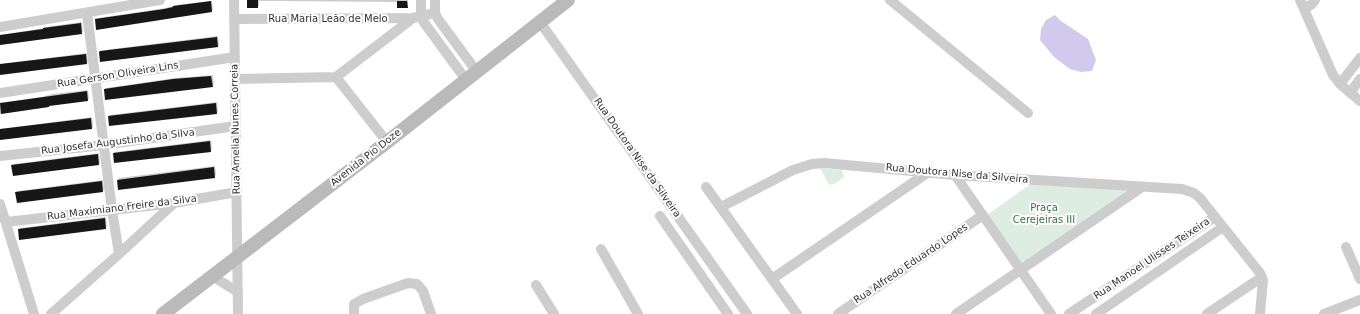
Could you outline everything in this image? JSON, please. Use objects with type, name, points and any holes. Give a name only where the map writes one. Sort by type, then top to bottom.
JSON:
[{"type":"street","points":[[0,27],[160,0]]},
{"type":"street","name":"Rua Amelia Nunes Correia","points":[[234,0],[238,314]]},
{"type":"street","points":[[417,17],[421,0]]},
{"type":"street","points":[[435,0],[435,13],[471,76]]},
{"type":"street","name":"Avenida Pio Doze","points":[[165,313],[568,0]]},
{"type":"street","points":[[890,0],[1028,113]]},
{"type":"street","points":[[1315,0],[1312,4],[1302,4],[1333,75],[1340,84],[1360,101]]},
{"type":"street","points":[[87,13],[119,254]]},
{"type":"street","points":[[235,79],[336,77],[417,17],[435,13]]},
{"type":"street","points":[[417,17],[423,21],[471,76]]},
{"type":"street","name":"Rua Maria Leão de Melo","points":[[235,19],[417,17]]},
{"type":"street","name":"Rua Doutora Nise da Silveira","points":[[540,22],[747,314]]},
{"type":"street","name":"Rua Gerson Oliveira Lins","points":[[0,93],[235,57]]},
{"type":"street","points":[[1340,84],[1360,58]]},
{"type":"street","points":[[336,77],[386,142]]},
{"type":"street","points":[[1350,93],[1360,79]]},
{"type":"street","name":"Rua Josefa Augustinho da Silva","points":[[0,156],[104,145],[235,126]]},
{"type":"street","name":"Rua Doutora Nise da Silveira","points":[[721,207],[793,170],[812,164],[824,163],[955,175],[1182,189],[1194,193],[1200,198],[1215,217]]},
{"type":"street","points":[[772,279],[930,172]]},
{"type":"street","points":[[955,175],[1051,314]]},
{"type":"street","points":[[706,187],[797,314]]},
{"type":"street","points":[[956,314],[1142,187]]},
{"type":"street","name":"Rua Maximiano Freire da Silva","points":[[6,222],[174,203],[237,192]]},
{"type":"street","points":[[50,314],[119,254],[174,203]]},
{"type":"street","points":[[0,204],[34,314]]},
{"type":"street","name":"Rua Alfredo Eduardo Lopes","points":[[838,314],[984,215]]},
{"type":"street","points":[[660,216],[728,314]]},
{"type":"street","points":[[1215,217],[1262,277],[1260,314]]},
{"type":"street","name":"Rua Manoel Ulisses Teixeira","points":[[1069,314],[1215,217]]},
{"type":"street","name":"Rua Manoel Ulisses Teixeira","points":[[1096,314],[1223,226]]},
{"type":"street","points":[[1346,247],[1360,279]]},
{"type":"street","points":[[600,249],[638,314]]},
{"type":"street","points":[[212,276],[238,292]]},
{"type":"street","points":[[1206,314],[1262,277]]},
{"type":"street","points":[[354,314],[354,304],[363,299],[408,283],[417,284],[423,291],[431,314]]},
{"type":"street","points":[[536,285],[554,314]]},
{"type":"street","points":[[1324,314],[1360,300]]},
{"type":"green space","points":[[820,168],[842,170],[844,177],[836,183],[829,185]]},
{"type":"green space","name":"Praça Cerejeiras III","points":[[1039,178],[1141,186],[1022,266],[987,215]]},
{"type":"shaded area","points":[[1055,15],[1061,21],[1088,39],[1096,60],[1092,71],[1081,72],[1070,69],[1054,57],[1040,40],[1041,29],[1046,20]]},
{"type":"building","points":[[247,0],[258,0],[258,8],[247,8]]},
{"type":"building","points":[[211,1],[212,12],[96,30],[95,19]]},
{"type":"building","points":[[397,1],[407,1],[408,8],[397,8]]},
{"type":"building","points":[[81,23],[82,34],[0,45],[0,35]]},
{"type":"building","points":[[217,37],[218,47],[100,62],[100,51]]},
{"type":"building","points":[[86,54],[87,64],[0,75],[0,64]]},
{"type":"building","points":[[211,76],[213,87],[105,100],[104,89],[173,79]]},
{"type":"building","points":[[87,91],[88,101],[1,114],[0,103]]},
{"type":"building","points":[[216,103],[217,114],[109,126],[108,116]]},
{"type":"building","points":[[91,118],[92,129],[0,140],[0,129]]},
{"type":"building","points":[[210,141],[211,152],[114,163],[113,153]]},
{"type":"building","points":[[98,154],[99,165],[13,176],[11,165]]},
{"type":"building","points":[[214,167],[215,178],[118,190],[117,180]]},
{"type":"building","points":[[102,181],[103,192],[17,203],[15,192]]},
{"type":"building","points":[[105,218],[106,229],[19,240],[18,229]]}]
